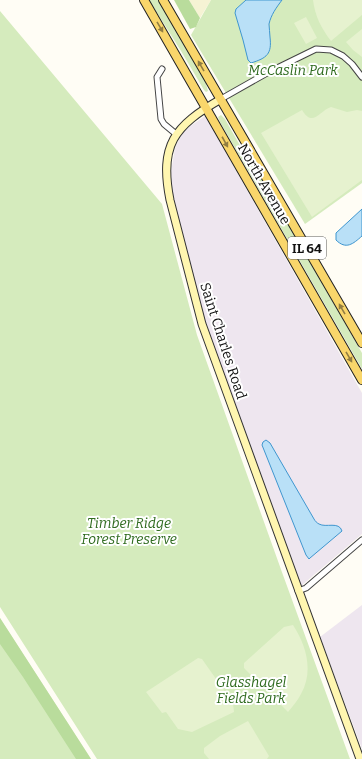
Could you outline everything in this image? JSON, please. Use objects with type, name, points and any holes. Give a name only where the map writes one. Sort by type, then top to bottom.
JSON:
[{"type":"main road","name":"North Avenue","points":[[144,0],[256,198],[362,380]]},
{"type":"main road","name":"North Avenue","points":[[163,0],[362,343]]},
{"type":"street","name":"Saint Charles Road","points":[[360,759],[202,324],[176,225],[167,183],[166,166],[176,134],[190,119],[221,99],[267,73],[316,49],[331,50],[343,56],[352,64],[362,77]]},
{"type":"street","points":[[162,69],[157,77],[161,119],[164,124],[176,134]]},
{"type":"street","points":[[298,590],[306,588],[362,540]]},
{"type":"shaded area","points":[[189,0],[211,0],[200,18]]},
{"type":"shaded area","points":[[205,116],[362,393],[362,534],[301,586],[201,310],[173,202],[171,172],[175,148],[182,134]]},
{"type":"shaded area","points":[[362,605],[362,749],[320,637]]},
{"type":"green space","points":[[149,0],[159,0],[205,80],[208,91],[206,92],[204,90]]},
{"type":"green space","points":[[174,0],[189,0],[200,18],[196,27],[190,29]]},
{"type":"green space","name":"McCaslin Park","points":[[211,0],[362,0],[362,183],[305,224],[191,35]]},
{"type":"green space","points":[[313,0],[362,0],[362,15],[331,41],[319,22]]},
{"type":"green space","name":"Timber Ridge Forest Preserve","points":[[0,11],[162,204],[197,335],[350,759],[97,759],[0,607]]},
{"type":"green space","points":[[306,17],[317,38],[306,44],[294,23]]},
{"type":"green space","points":[[362,29],[362,57],[346,42]]},
{"type":"green space","points":[[331,107],[347,112],[357,110],[362,111],[362,180],[312,217],[261,133],[302,110],[309,118],[313,118]]},
{"type":"green space","points":[[221,115],[225,119],[246,156],[268,189],[362,353],[362,369],[220,122],[218,117]]},
{"type":"green space","points":[[0,618],[91,759],[0,759]]},
{"type":"green space","points":[[0,618],[91,759],[76,759],[0,644]]},
{"type":"green space","points":[[293,625],[302,641],[308,667],[305,685],[301,694],[288,712],[244,668],[244,663],[284,627]]},
{"type":"green space","points":[[198,658],[202,659],[233,703],[234,712],[192,732],[178,729],[166,712],[162,713],[146,692]]},
{"type":"green space","points":[[248,721],[269,756],[267,759],[209,759],[204,753],[204,748],[220,736]]},
{"type":"water","points":[[246,0],[282,0],[274,12],[269,24],[269,51],[265,57],[251,63],[248,60],[235,13],[236,9]]},
{"type":"water","points":[[362,209],[362,236],[349,245],[343,245],[336,240],[336,233]]},
{"type":"water","points":[[266,440],[270,443],[315,521],[322,525],[338,526],[342,531],[309,559],[306,555],[262,445]]},
{"type":"park label","name":"Glasshagel Fields Park","points":[[251,690]]}]
